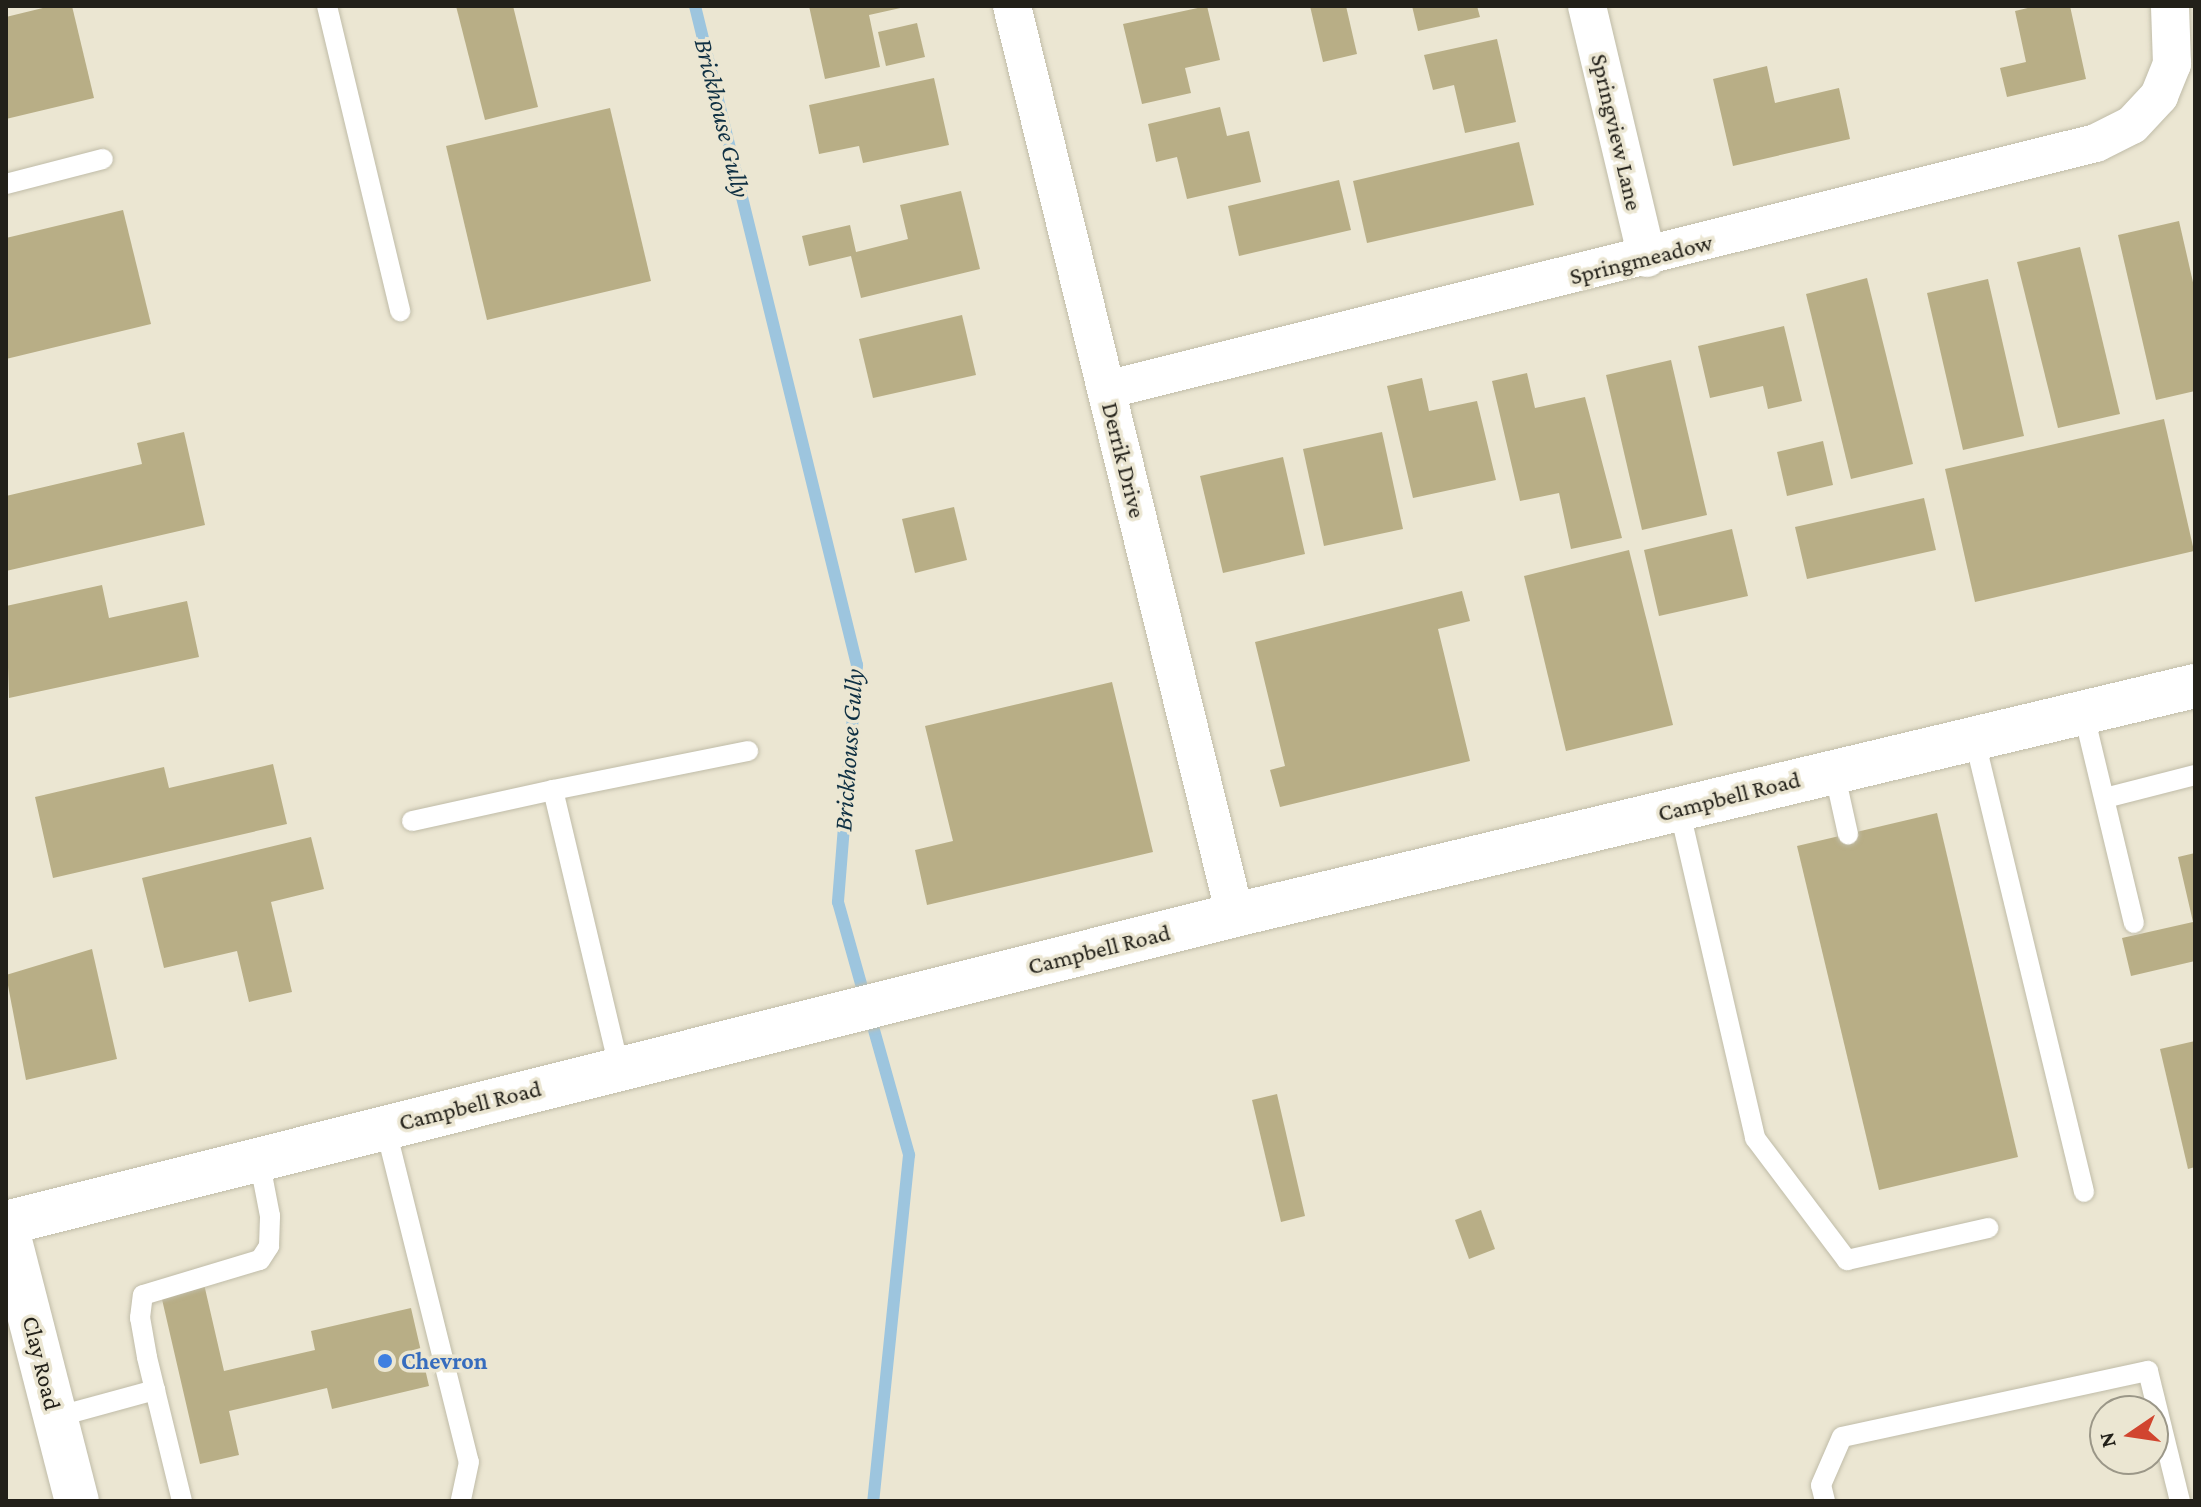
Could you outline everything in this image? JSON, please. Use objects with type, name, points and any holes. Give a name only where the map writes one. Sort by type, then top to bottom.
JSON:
[{"type":"street","name":"Derrik Drive","points":[[1012,6],[1235,915]]},
{"type":"street","name":"Springview Lane","points":[[1587,6],[1647,258]]},
{"type":"street","name":"Springmeadow","points":[[1106,390],[1647,258],[2096,143],[2132,125],[2159,96],[2172,64],[2170,6]]},
{"type":"street","name":"Campbell Road","points":[[6,1224],[619,1067],[834,1018],[1235,915],[2195,686]]},
{"type":"street","name":"Clay Road","points":[[6,1224],[77,1501]]},
{"type":"lane","points":[[327,6],[400,311]]},
{"type":"lane","points":[[6,184],[103,159]]},
{"type":"lane","points":[[2083,711],[2134,923]]},
{"type":"lane","points":[[1974,737],[2084,1192]]},
{"type":"lane","points":[[412,821],[748,751]]},
{"type":"lane","points":[[1834,771],[1848,834]]},
{"type":"lane","points":[[2105,798],[2195,775]]},
{"type":"lane","points":[[553,790],[619,1067]]},
{"type":"lane","points":[[1679,808],[1755,1138],[1847,1260],[1988,1228]]},
{"type":"lane","points":[[385,1126],[469,1462],[461,1501]]},
{"type":"lane","points":[[182,1501],[140,1318],[143,1295],[260,1260],[269,1246],[270,1216],[259,1159]]},
{"type":"lane","points":[[1825,1501],[1821,1485],[1842,1437],[2148,1371],[2180,1501]]},
{"type":"lane","points":[[56,1417],[155,1390]]},
{"type":"building","points":[[51,6],[72,6],[94,98],[6,119],[6,17]]},
{"type":"building","points":[[456,6],[513,6],[538,107],[485,120]]},
{"type":"building","points":[[809,6],[905,7],[869,15],[880,67],[825,79]]},
{"type":"building","points":[[1207,6],[1220,60],[1185,68],[1191,93],[1142,104],[1123,24]]},
{"type":"building","points":[[1310,6],[1346,6],[1357,54],[1323,62]]},
{"type":"building","points":[[1412,6],[1477,6],[1480,17],[1418,31]]},
{"type":"building","points":[[2036,6],[2070,6],[2086,79],[2007,97],[2000,68],[2026,62],[2015,11]]},
{"type":"building","points":[[917,23],[925,57],[886,66],[878,32]]},
{"type":"building","points":[[1497,39],[1516,122],[1465,133],[1454,85],[1433,90],[1424,55]]},
{"type":"building","points":[[1767,66],[1775,103],[1839,88],[1850,139],[1733,166],[1713,79]]},
{"type":"building","points":[[934,78],[949,145],[863,163],[859,146],[819,154],[809,105]]},
{"type":"building","points":[[1220,107],[1227,136],[1249,131],[1261,182],[1187,199],[1177,157],[1156,162],[1148,124]]},
{"type":"building","points":[[610,108],[651,281],[487,320],[446,146]]},
{"type":"building","points":[[1519,142],[1534,205],[1367,243],[1353,181]]},
{"type":"building","points":[[1339,180],[1351,230],[1239,256],[1228,206]]},
{"type":"building","points":[[961,191],[980,269],[861,298],[851,256],[809,266],[802,236],[850,225],[856,252],[908,239],[900,205]]},
{"type":"building","points":[[123,210],[151,324],[6,359],[6,238]]},
{"type":"building","points":[[2179,221],[2195,291],[2195,391],[2156,400],[2118,235]]},
{"type":"building","points":[[2080,247],[2120,414],[2058,428],[2017,262]]},
{"type":"building","points":[[1867,278],[1913,464],[1851,479],[1806,294]]},
{"type":"building","points":[[1988,279],[2024,436],[1963,450],[1927,293]]},
{"type":"building","points":[[962,315],[976,375],[873,398],[859,339]]},
{"type":"building","points":[[1784,326],[1802,401],[1768,409],[1763,386],[1710,398],[1698,346]]},
{"type":"building","points":[[1671,360],[1707,515],[1642,530],[1606,375]]},
{"type":"building","points":[[1527,373],[1535,408],[1585,397],[1622,538],[1571,549],[1559,493],[1520,501],[1492,381]]},
{"type":"building","points":[[1422,378],[1429,411],[1477,401],[1496,480],[1413,498],[1387,386]]},
{"type":"building","points":[[2164,419],[2194,551],[1975,602],[1945,469]]},
{"type":"building","points":[[184,432],[205,525],[6,571],[6,496],[142,464],[137,443]]},
{"type":"building","points":[[1382,432],[1403,529],[1324,546],[1303,449]]},
{"type":"building","points":[[1823,441],[1833,485],[1787,496],[1777,452]]},
{"type":"building","points":[[1283,457],[1305,554],[1223,573],[1200,476]]},
{"type":"building","points":[[1924,498],[1936,550],[1807,579],[1795,527]]},
{"type":"building","points":[[954,507],[967,560],[915,573],[902,519]]},
{"type":"building","points":[[1732,529],[1748,596],[1659,616],[1644,550]]},
{"type":"building","points":[[1629,550],[1673,725],[1566,751],[1524,576]]},
{"type":"building","points":[[102,585],[109,618],[187,601],[199,657],[9,698],[6,606]]},
{"type":"building","points":[[1462,591],[1470,621],[1438,629],[1470,761],[1280,807],[1270,770],[1285,766],[1255,642]]},
{"type":"building","points":[[1112,682],[1153,852],[927,905],[915,850],[953,841],[925,726]]},
{"type":"building","points":[[273,764],[287,824],[53,878],[35,797],[164,767],[169,788]]},
{"type":"building","points":[[1937,813],[2018,1157],[1879,1190],[1797,846]]},
{"type":"building","points":[[311,837],[324,889],[271,902],[292,992],[249,1002],[237,951],[164,968],[142,878]]},
{"type":"building","points":[[2195,853],[2195,961],[2131,976],[2122,938],[2193,922],[2178,857]]},
{"type":"building","points":[[92,949],[117,1059],[26,1080],[6,975]]},
{"type":"building","points":[[2195,1041],[2195,1167],[2188,1169],[2160,1049]]},
{"type":"building","points":[[1277,1094],[1305,1216],[1281,1222],[1252,1100]]},
{"type":"building","points":[[1481,1210],[1495,1249],[1469,1259],[1455,1220]]},
{"type":"building","points":[[204,1284],[224,1371],[315,1350],[311,1331],[411,1308],[429,1386],[332,1409],[327,1388],[229,1411],[239,1455],[200,1464],[161,1295]]},
{"type":"waterway","name":"Brickhouse Gully","points":[[695,6],[857,665],[838,902],[909,1155],[873,1501]]},
{"type":"place","name":"Chevron","points":[[385,1361]]}]
